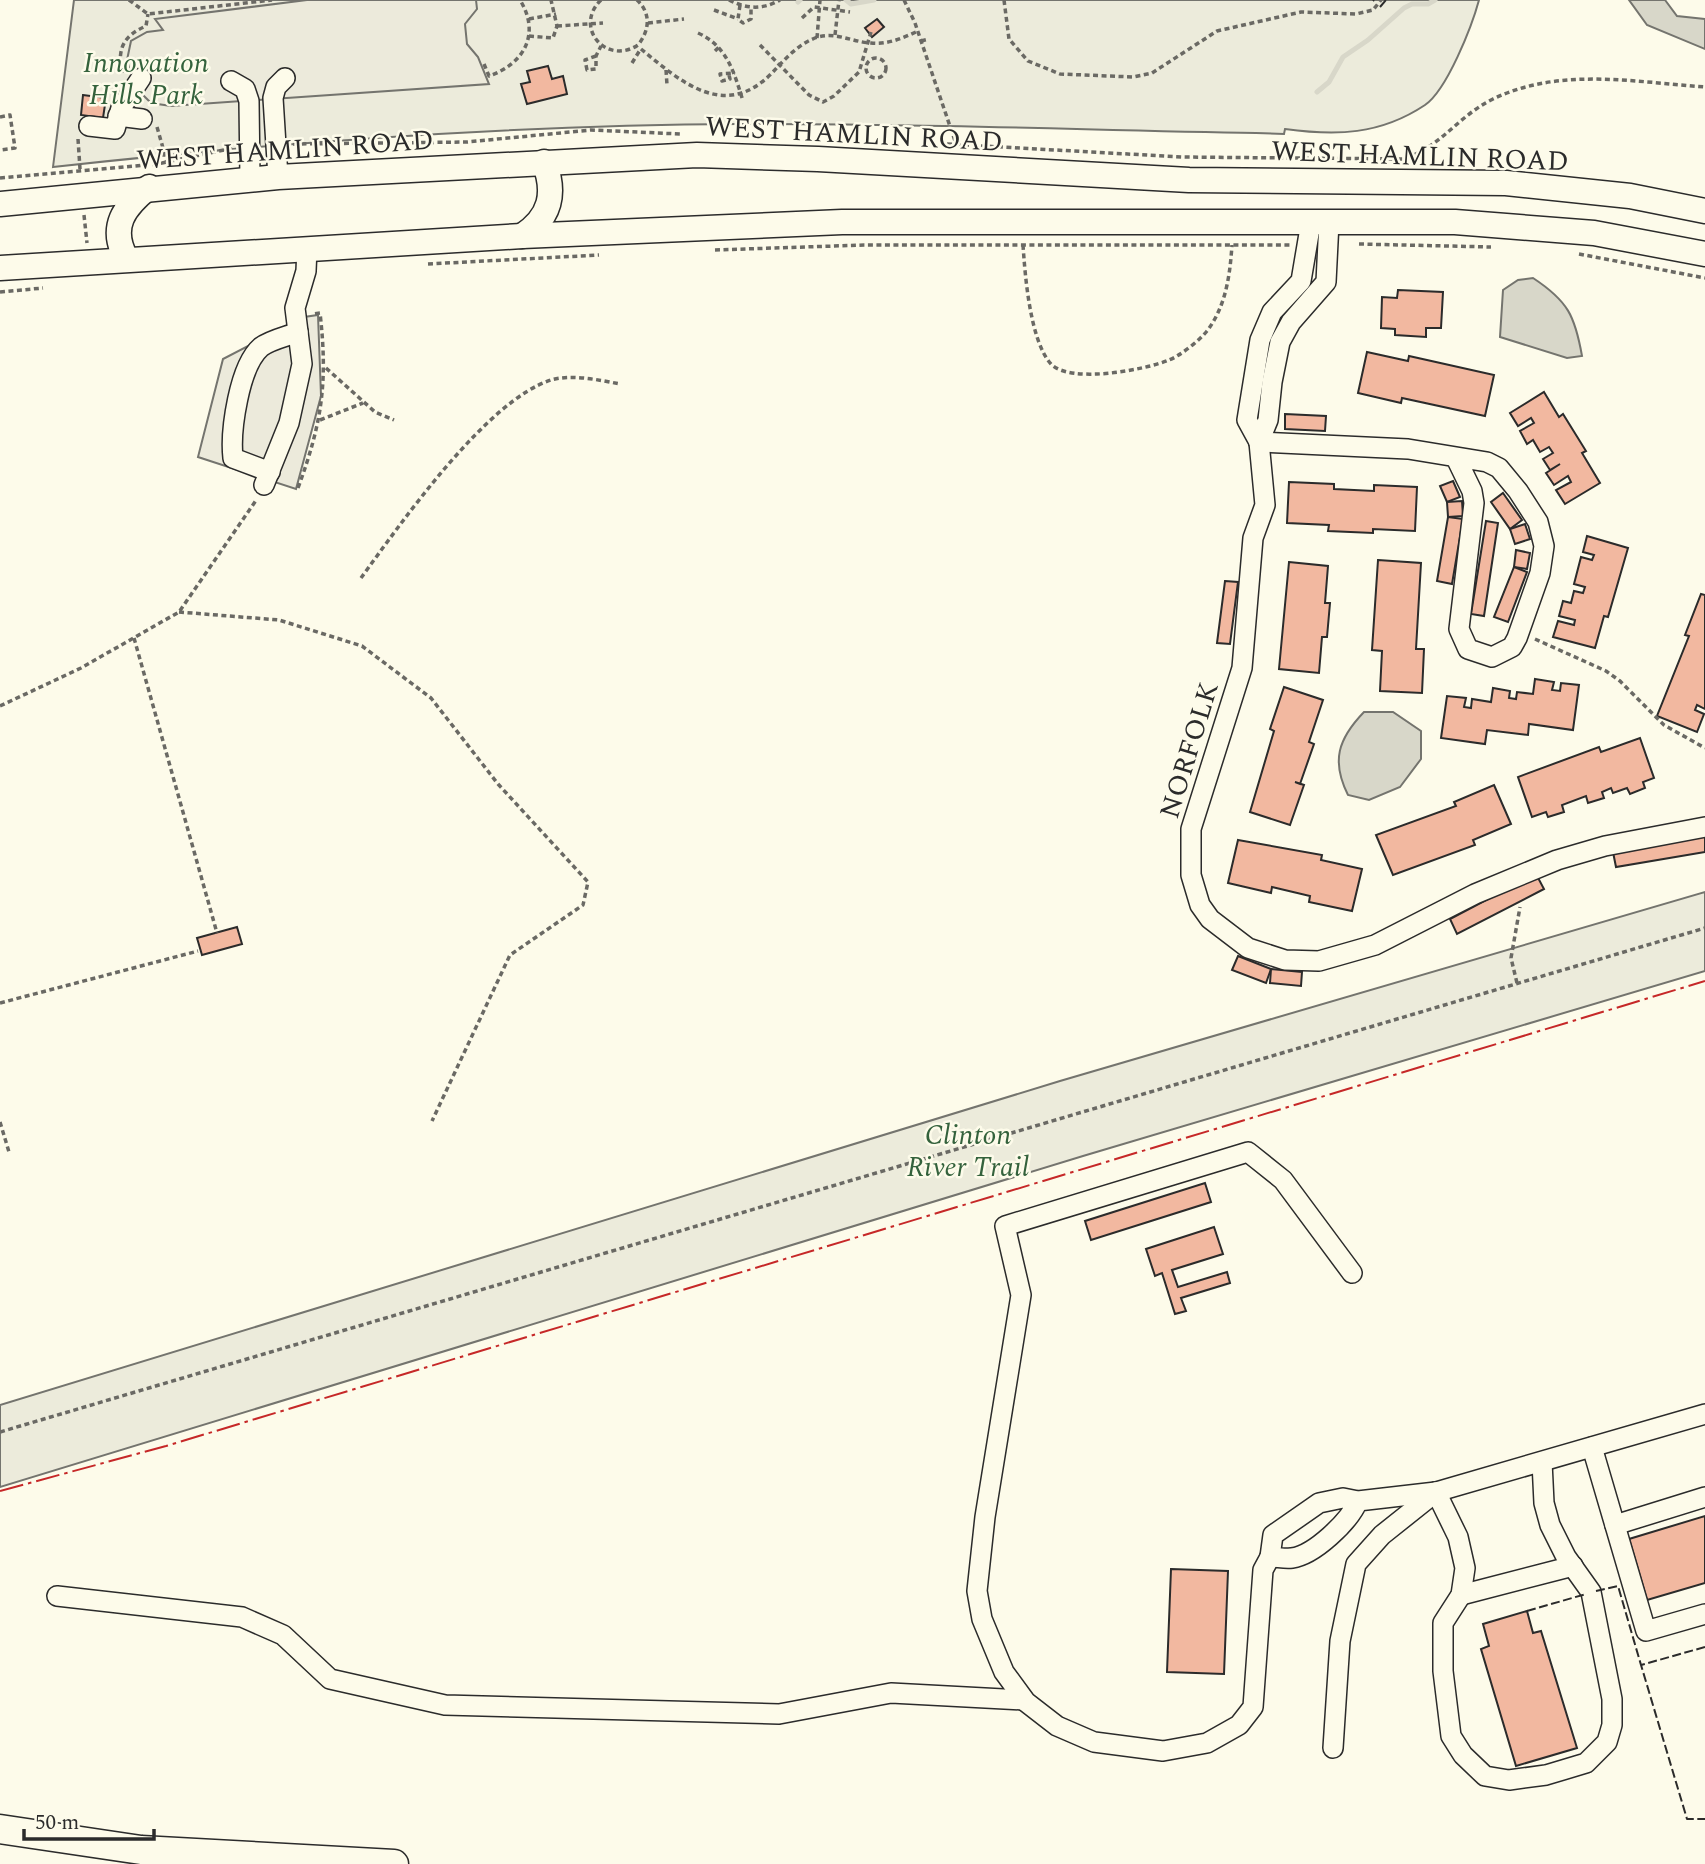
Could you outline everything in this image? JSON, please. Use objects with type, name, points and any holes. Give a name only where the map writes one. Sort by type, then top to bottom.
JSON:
[{"type":"highway","points":[[0,1829],[152,1851],[394,1864]]},
{"type":"main road","name":"WEST HAMLIN ROAD","points":[[0,204],[149,187],[278,177],[544,162],[735,156],[1151,178],[1539,185],[1630,195],[1705,211]]},
{"type":"main road","points":[[522,236],[541,222],[550,204],[551,185],[544,162]]},
{"type":"main road","points":[[1318,233],[1322,192],[1344,180]]},
{"type":"main road","points":[[126,258],[118,243],[120,219],[131,203],[149,187]]},
{"type":"main road","points":[[0,268],[126,258],[786,223],[1318,233],[1529,226],[1594,233],[1705,254]]},
{"type":"street","points":[[278,177],[273,98],[276,87],[285,78]]},
{"type":"street","points":[[89,125],[115,130],[132,81]]},
{"type":"street","points":[[231,81],[245,89],[249,101],[250,179]]},
{"type":"street","points":[[118,116],[142,119]]},
{"type":"street","points":[[1317,295],[1298,286],[1318,233]]},
{"type":"street","name":"NORFOLK","points":[[1262,381],[1284,333],[1326,282],[1318,233]]},
{"type":"street","points":[[297,324],[261,347],[244,377],[231,439],[233,458],[267,478],[289,423],[302,365],[297,324],[307,248]]},
{"type":"street","name":"NORFOLK","points":[[1298,286],[1280,302],[1264,327],[1262,381],[1268,420],[1259,442],[1265,505],[1254,538],[1242,668],[1197,809],[1189,846],[1191,875],[1200,905],[1229,936],[1266,956],[1302,962],[1319,961],[1375,945],[1475,894],[1557,860],[1605,846],[1705,827]]},
{"type":"street","points":[[1259,442],[1408,449],[1487,463],[1499,468],[1538,522],[1543,560],[1512,647],[1492,657],[1468,649],[1461,640],[1459,629],[1474,503],[1472,491],[1456,458]]},
{"type":"street","points":[[1352,1273],[1283,1180],[1248,1152],[1005,1226],[1021,1295],[985,1517],[977,1591],[982,1619],[1004,1672],[1024,1700],[1057,1726],[1094,1742],[1163,1751],[1207,1744],[1239,1725],[1253,1707],[1263,1570],[1270,1557],[1273,1535],[1319,1503],[1343,1498],[1358,1501],[1391,1495],[1436,1492],[1705,1414]]},
{"type":"street","points":[[1592,1447],[1646,1631],[1705,1614]]},
{"type":"street","points":[[1436,1492],[1458,1537],[1465,1568],[1461,1595],[1443,1622],[1443,1671],[1451,1736],[1463,1755],[1485,1776],[1509,1780],[1546,1775],[1586,1763],[1607,1742],[1612,1725],[1612,1699],[1591,1592],[1550,1525],[1544,1503],[1542,1462]]},
{"type":"street","points":[[1333,1748],[1340,1641],[1356,1564],[1382,1535],[1436,1492]]},
{"type":"street","points":[[1615,1525],[1705,1497]]},
{"type":"street","points":[[1270,1557],[1294,1558],[1331,1536],[1343,1525],[1358,1501]]},
{"type":"street","points":[[1461,1595],[1573,1566]]},
{"type":"street","points":[[57,1596],[242,1617],[284,1635],[330,1679],[445,1706],[779,1714],[891,1693],[1024,1700]]},
{"type":"path","points":[[129,0],[148,14],[272,0]]},
{"type":"path","points":[[484,64],[489,76],[507,69],[522,56],[529,36],[529,19],[520,0]]},
{"type":"path","points":[[529,36],[553,38],[557,26],[551,0]]},
{"type":"path","points":[[593,0],[595,6]]},
{"type":"path","points":[[601,0],[595,6],[590,25],[601,46],[616,52],[639,47]]},
{"type":"path","points":[[632,63],[648,23],[642,5],[637,0]]},
{"type":"path","points":[[729,0],[751,8],[762,8],[780,0]]},
{"type":"path","points":[[817,37],[820,0]]},
{"type":"path","points":[[835,35],[839,0]]},
{"type":"path","points":[[904,0],[918,31],[956,144]]},
{"type":"path","points":[[1004,0],[1009,39],[1028,61],[1060,74],[1133,77],[1152,73],[1217,31],[1301,12],[1356,14],[1373,9],[1381,0]]},
{"type":"path","points":[[737,19],[740,5]]},
{"type":"path","points":[[714,10],[743,23],[751,19],[751,8]]},
{"type":"path","points":[[802,18],[809,10],[819,8],[850,12]]},
{"type":"path","points":[[132,81],[121,45],[127,36],[146,26],[148,14]]},
{"type":"path","points":[[529,19],[555,14]]},
{"type":"path","points":[[648,23],[684,19]]},
{"type":"path","points":[[557,26],[603,23]]},
{"type":"path","points":[[639,47],[701,92],[740,94],[762,81],[805,42],[817,37],[835,35],[885,43],[918,31]]},
{"type":"path","points":[[760,45],[809,95],[823,102],[834,96],[859,72],[864,63],[874,58],[881,59],[886,64],[885,74],[872,77],[867,73],[864,63],[870,32]]},
{"type":"path","points":[[698,33],[707,35],[718,47],[735,73],[743,101]]},
{"type":"path","points":[[921,41],[929,39]]},
{"type":"path","points":[[596,56],[588,57],[585,62],[587,70],[592,71],[597,64],[596,56],[601,46]]},
{"type":"path","points":[[666,69],[667,85]]},
{"type":"path","points":[[729,75],[735,73]]},
{"type":"path","points":[[0,117],[10,115],[15,148],[0,150]]},
{"type":"path","points":[[80,170],[79,130],[89,125]]},
{"type":"path","points":[[83,206],[87,248]]},
{"type":"path","points":[[714,250],[864,245],[1232,245],[1318,233],[1494,247]]},
{"type":"path","points":[[1023,245],[1025,278],[1039,341],[1050,363],[1066,374],[1110,373],[1170,360],[1207,332],[1223,301],[1231,273],[1232,245]]},
{"type":"path","points":[[1571,253],[1705,278]]},
{"type":"path","points":[[424,265],[604,255]]},
{"type":"path","points":[[0,292],[51,287]]},
{"type":"path","points":[[297,324],[320,313],[326,368],[319,421],[298,488]]},
{"type":"path","points":[[326,368],[363,403],[394,420]]},
{"type":"path","points":[[360,578],[413,507],[484,427],[516,397],[552,380],[588,378],[620,384]]},
{"type":"path","points":[[319,421],[363,403]]},
{"type":"path","points":[[0,706],[81,668],[179,612],[267,478]]},
{"type":"path","points":[[179,612],[279,620],[362,646],[431,698],[498,784],[588,883],[583,905],[510,955],[432,1121]]},
{"type":"path","points":[[1519,633],[1606,671],[1664,725],[1705,748]]},
{"type":"path","points":[[134,638],[217,933]]},
{"type":"path","points":[[1517,984],[1511,958],[1520,907]]},
{"type":"path","points":[[0,1433],[1705,928]]},
{"type":"path","points":[[0,1003],[198,951]]},
{"type":"path","points":[[0,1122],[9,1152]]},
{"type":"green space","name":"Innovation Hills Park","points":[[74,0],[1479,0],[1458,57],[1433,97],[1408,115],[1374,128],[1357,131],[1285,129],[1284,134],[870,125],[655,125],[397,136],[53,167]]},
{"type":"green space","name":"Clinton River Trail","points":[[1705,892],[1705,971],[1083,1156],[0,1487],[0,1405],[1060,1081]]},
{"type":"shaded area","points":[[307,0],[476,0],[477,9],[465,24],[467,44],[478,57],[489,84],[171,106],[151,103],[134,86],[127,60],[131,41],[147,32],[163,30],[155,19]]},
{"type":"shaded area","points":[[1629,0],[1665,0],[1677,16],[1705,19],[1705,49],[1647,25]]},
{"type":"shaded area","points":[[1533,278],[1554,294],[1568,311],[1573,320],[1582,356],[1567,358],[1500,337],[1503,290],[1518,280]]},
{"type":"shaded area","points":[[318,315],[321,396],[296,489],[198,457],[223,359],[304,317]]},
{"type":"shaded area","points":[[1364,712],[1393,712],[1421,731],[1421,759],[1400,787],[1369,800],[1348,795],[1339,761],[1343,741]]},
{"type":"building","points":[[877,19],[884,27],[872,37],[865,28]]},
{"type":"building","points":[[548,66],[552,79],[563,76],[567,94],[527,104],[521,84],[530,82],[527,71]]},
{"type":"building","points":[[83,95],[106,98],[103,118],[81,115]]},
{"type":"building","points":[[1398,290],[1443,292],[1441,328],[1426,328],[1426,337],[1395,335],[1395,329],[1381,328],[1382,297],[1397,298]]},
{"type":"building","points":[[1367,352],[1408,361],[1409,356],[1494,375],[1485,416],[1402,398],[1401,403],[1358,393]]},
{"type":"building","points":[[1544,392],[1559,417],[1563,414],[1586,451],[1582,453],[1600,483],[1565,504],[1556,490],[1571,482],[1568,476],[1554,485],[1546,473],[1560,464],[1550,470],[1543,459],[1553,453],[1549,447],[1540,452],[1533,440],[1527,444],[1520,431],[1534,423],[1531,418],[1518,426],[1510,413]]},
{"type":"building","points":[[1285,414],[1326,416],[1325,431],[1285,429]]},
{"type":"building","points":[[1453,481],[1460,497],[1447,502],[1440,486]]},
{"type":"building","points":[[1289,482],[1334,484],[1334,489],[1374,491],[1374,485],[1417,487],[1415,531],[1328,531],[1329,525],[1287,523]]},
{"type":"building","points":[[1503,493],[1522,520],[1510,529],[1491,502]]},
{"type":"building","points":[[1462,501],[1463,516],[1448,517],[1447,502]]},
{"type":"building","points":[[1448,517],[1463,519],[1452,584],[1437,581]]},
{"type":"building","points":[[1486,521],[1498,523],[1484,616],[1471,614]]},
{"type":"building","points":[[1525,524],[1530,539],[1515,544],[1510,529]]},
{"type":"building","points":[[1587,536],[1628,548],[1608,617],[1604,616],[1595,648],[1553,637],[1558,621],[1574,625],[1575,620],[1559,616],[1563,601],[1571,603],[1574,591],[1583,593],[1585,587],[1574,584],[1581,557],[1592,560],[1594,555],[1583,552]]},
{"type":"building","points":[[1516,550],[1530,553],[1527,569],[1514,567]]},
{"type":"building","points":[[1378,560],[1421,563],[1416,649],[1424,649],[1422,693],[1380,691],[1382,651],[1372,650]]},
{"type":"building","points":[[1289,562],[1328,566],[1325,603],[1330,603],[1327,637],[1322,637],[1319,673],[1279,669]]},
{"type":"building","points":[[1514,567],[1527,572],[1508,622],[1494,617]]},
{"type":"building","points":[[1225,581],[1238,582],[1230,644],[1217,643]]},
{"type":"building","points":[[1701,594],[1705,595],[1705,709],[1697,705],[1695,710],[1704,714],[1697,732],[1657,716],[1689,636],[1685,635]]},
{"type":"building","points":[[1535,679],[1554,682],[1552,690],[1560,691],[1561,683],[1579,685],[1573,730],[1529,724],[1528,735],[1487,730],[1485,744],[1441,738],[1447,696],[1466,698],[1464,707],[1471,708],[1472,699],[1491,702],[1493,688],[1510,691],[1509,698],[1516,699],[1517,692],[1533,694]]},
{"type":"building","points":[[1284,687],[1323,700],[1309,742],[1314,744],[1300,784],[1304,785],[1290,825],[1250,812],[1274,731],[1270,729]]},
{"type":"building","points":[[1640,738],[1654,778],[1643,782],[1645,788],[1630,794],[1627,788],[1613,793],[1611,788],[1602,792],[1604,798],[1588,803],[1586,796],[1562,805],[1564,812],[1548,817],[1546,812],[1532,817],[1518,777],[1599,747],[1601,752]]},
{"type":"building","points":[[1494,785],[1511,824],[1473,840],[1475,845],[1393,875],[1376,835],[1456,806],[1454,802]]},
{"type":"building","points":[[1705,835],[1705,852],[1616,867],[1613,852]]},
{"type":"building","points":[[1238,840],[1322,855],[1321,860],[1362,869],[1352,911],[1309,902],[1310,896],[1272,887],[1271,893],[1228,883]]},
{"type":"building","points":[[1536,874],[1544,889],[1457,934],[1450,919]]},
{"type":"building","points":[[237,927],[242,944],[202,955],[197,938]]},
{"type":"building","points":[[1238,956],[1271,969],[1266,983],[1232,970]]},
{"type":"building","points":[[1271,969],[1302,972],[1301,986],[1270,983]]},
{"type":"building","points":[[1205,1183],[1211,1202],[1091,1240],[1085,1221]]},
{"type":"building","points":[[1214,1227],[1223,1254],[1172,1270],[1178,1287],[1227,1272],[1230,1283],[1181,1298],[1186,1311],[1175,1314],[1162,1273],[1155,1276],[1146,1249]]},
{"type":"building","points":[[1705,1516],[1705,1583],[1647,1600],[1629,1539]]},
{"type":"building","points":[[1171,1569],[1228,1571],[1224,1674],[1167,1672]]},
{"type":"building","points":[[1527,1611],[1533,1633],[1541,1631],[1577,1748],[1516,1766],[1481,1649],[1489,1646],[1483,1624]]},
{"type":"waterway","points":[[846,0],[851,4],[874,0]]},
{"type":"waterway","points":[[1317,92],[1329,82],[1343,57],[1368,40],[1404,8],[1412,4],[1428,4],[1435,0]]},
{"type":"fence","points":[[1380,7],[1386,0]]},
{"type":"fence","points":[[1596,1591],[1618,1586],[1641,1665]]},
{"type":"fence","points":[[1527,1611],[1586,1594]]},
{"type":"fence","points":[[1705,1647],[1641,1665],[1687,1819],[1705,1819]]},
{"type":"power","points":[[0,1491],[166,1446],[1705,981]]}]
